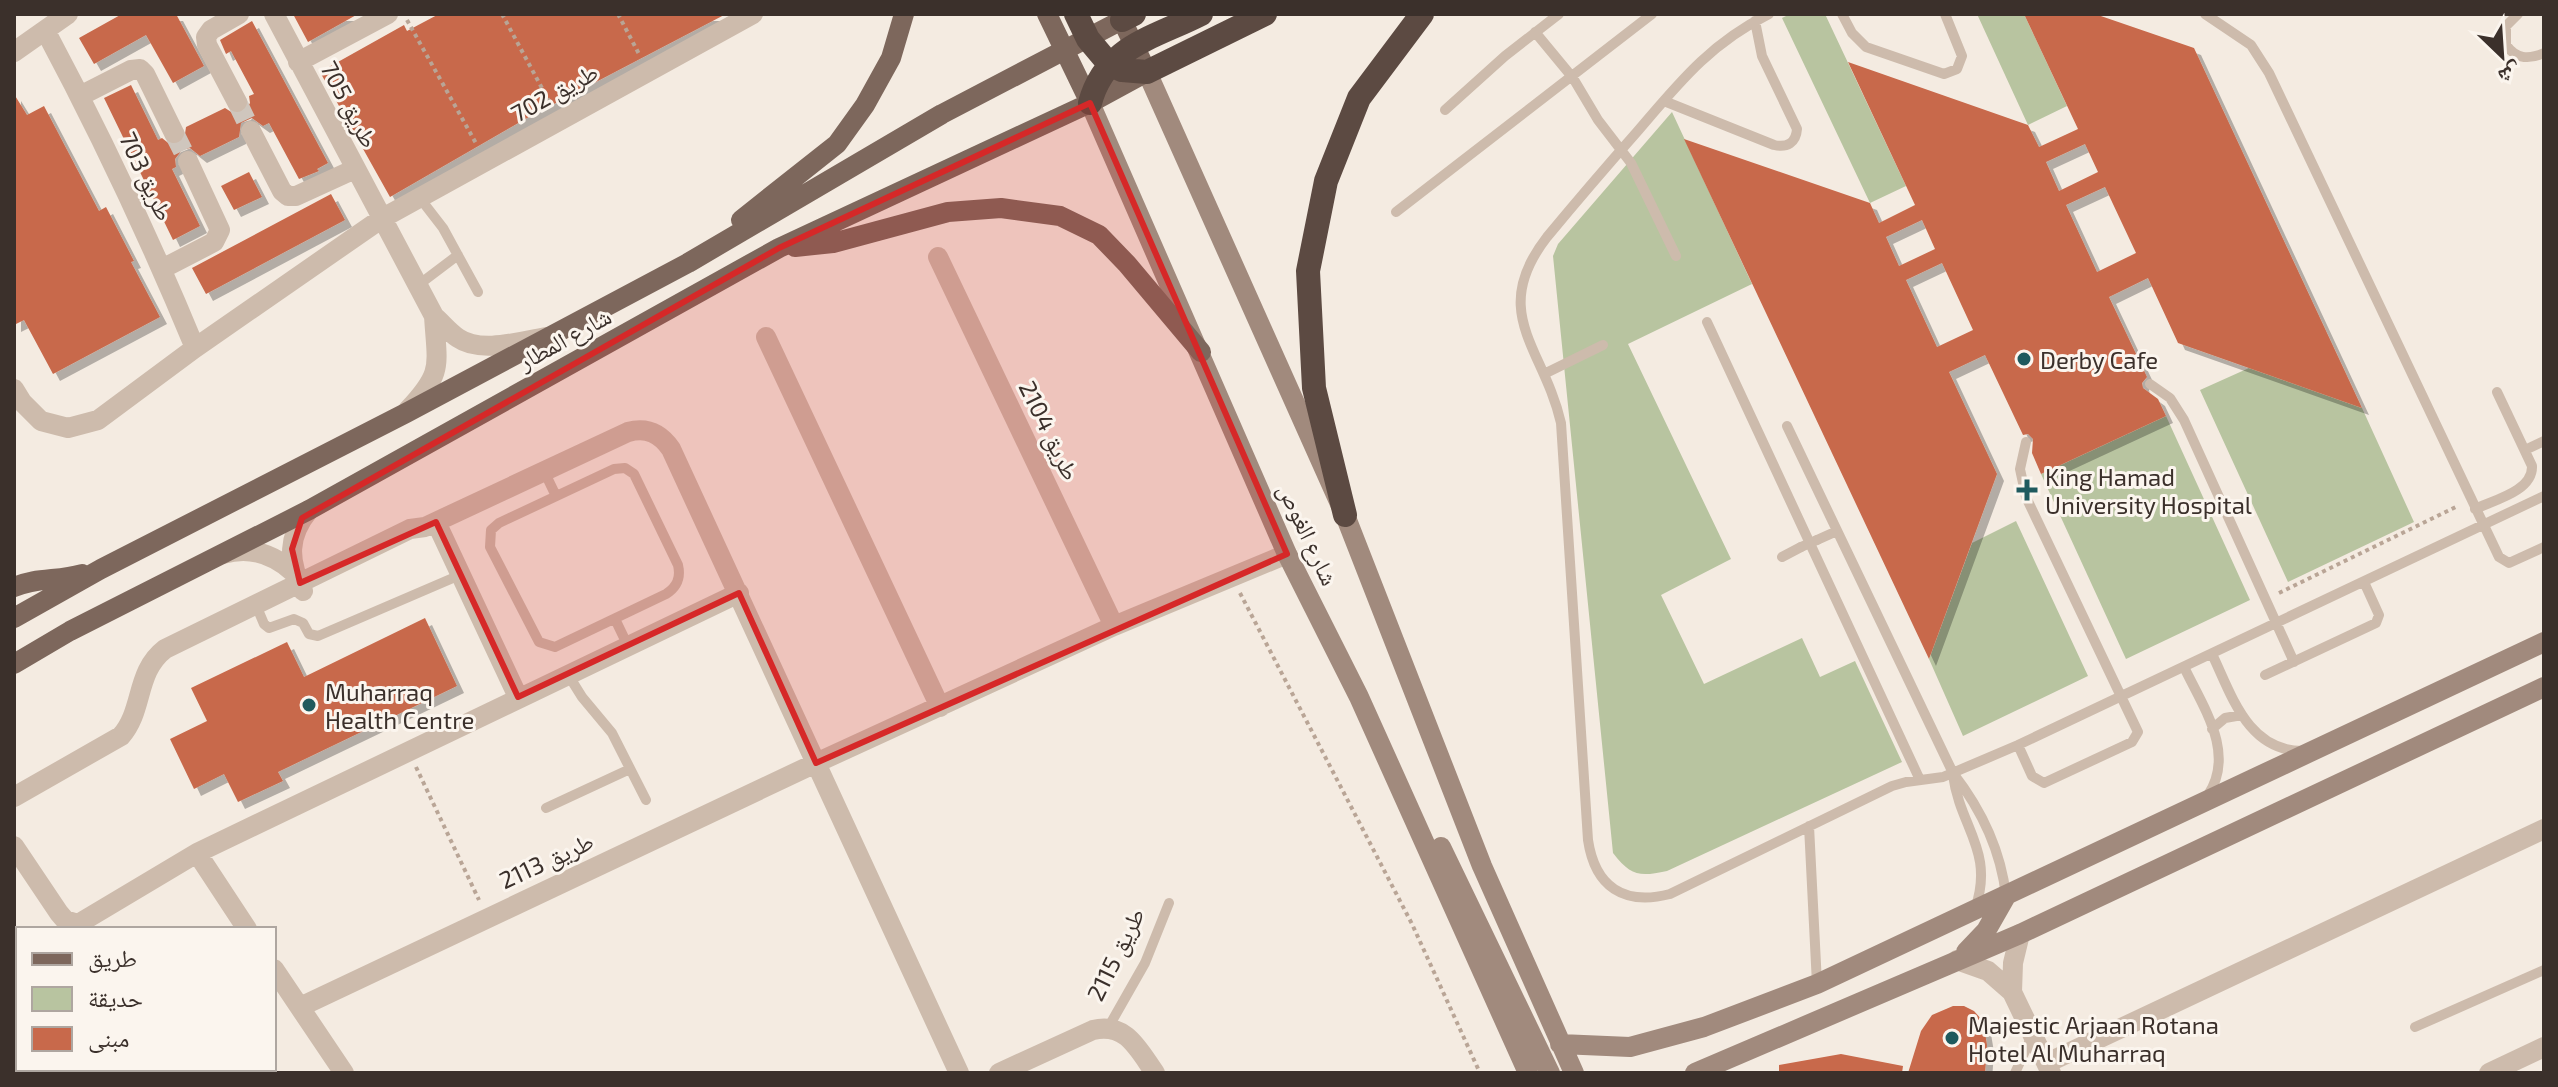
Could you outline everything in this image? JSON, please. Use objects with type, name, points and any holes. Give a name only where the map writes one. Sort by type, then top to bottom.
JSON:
[{"type":"highway","points":[[1076,14],[1088,39],[1109,64],[1122,70],[1147,72],[1265,14]]},
{"type":"highway","points":[[1090,103],[1100,75],[1119,54],[1201,14]]},
{"type":"highway","points":[[1345,515],[1314,388],[1308,271],[1326,181],[1359,98],[1422,14]]},
{"type":"main road","points":[[688,263],[837,144],[865,105],[891,58],[904,14]]},
{"type":"main road","name":"شارع الغوص","points":[[1047,14],[1201,352],[1287,554],[1359,697],[1528,1073]]},
{"type":"main road","name":"شارع المطار","points":[[14,618],[101,569],[406,413],[688,263],[942,114],[1088,39],[1125,16]]},
{"type":"main road","name":"شارع الغوص","points":[[1125,16],[1135,46],[1345,515],[1482,866],[1574,1073]]},
{"type":"main road","name":"شارع المطار","points":[[14,664],[70,631],[309,510],[779,248],[1090,103],[1147,72]]},
{"type":"main road","points":[[779,248],[833,243],[948,212],[1001,208],[1060,216],[1099,235],[1201,352]]},
{"type":"main road","points":[[14,587],[35,579],[66,579],[101,569]]},
{"type":"main road","points":[[1560,1044],[1630,1047],[1704,1027],[1817,984],[2544,642]]},
{"type":"main road","points":[[1695,1073],[2020,934],[2544,687]]},
{"type":"main road","points":[[1359,697],[1387,733],[1550,1073]]},
{"type":"main road","points":[[1957,960],[1986,931],[2006,896]]},
{"type":"main road","points":[[1722,1073],[1736,1055]]},
{"type":"street","points":[[14,52],[68,14]]},
{"type":"street","points":[[237,102],[207,45],[206,37],[211,30],[239,14]]},
{"type":"street","name":"طريق 705","points":[[274,14],[381,219]]},
{"type":"street","points":[[298,62],[388,14]]},
{"type":"street","name":"طريق 702","points":[[14,389],[41,421],[68,428],[98,420],[195,348],[381,219],[753,14]]},
{"type":"street","name":"طريق 703","points":[[45,30],[80,96],[162,269],[195,348]]},
{"type":"street","points":[[80,96],[131,70],[140,69],[174,133]]},
{"type":"street","points":[[251,131],[282,191],[288,196],[296,196],[355,169]]},
{"type":"street","points":[[162,269],[214,242],[220,235],[188,161]]},
{"type":"street","points":[[381,219],[434,316],[460,340],[478,345],[547,337]]},
{"type":"street","name":"طريق 2104","points":[[938,257],[1114,626]]},
{"type":"street","points":[[406,413],[429,388],[437,368],[434,316]]},
{"type":"street","points":[[766,337],[940,707]]},
{"type":"street","points":[[14,797],[121,736],[132,721],[149,666],[165,649],[257,609],[299,582],[414,538],[431,525],[628,432],[653,432],[671,449],[959,1073]]},
{"type":"street","points":[[299,582],[293,538],[309,510]]},
{"type":"street","points":[[431,525],[460,575],[518,697]]},
{"type":"street","points":[[215,557],[229,552],[257,552],[283,563],[299,582]]},
{"type":"street","points":[[816,763],[1114,626],[1287,554]]},
{"type":"street","points":[[14,846],[59,913],[65,920],[78,924],[197,853],[408,749],[739,593]]},
{"type":"street","name":"طريق 2113","points":[[300,1007],[816,763]]},
{"type":"street","points":[[1957,960],[1988,971],[2012,992],[2049,1068],[2544,829]]},
{"type":"street","points":[[197,853],[246,927]]},
{"type":"street","points":[[2012,992],[2013,963],[2020,934]]},
{"type":"street","points":[[276,972],[344,1073]]},
{"type":"street","name":"طريق 2115","points":[[999,1073],[1093,1030],[1108,1028],[1119,1030],[1131,1039],[1155,1073]]},
{"type":"street","points":[[2489,1073],[2544,1047]]},
{"type":"lane","points":[[1445,110],[1559,14]]},
{"type":"lane","points":[[1396,212],[1652,14]]},
{"type":"lane","points":[[1769,14],[1734,33],[1678,82],[1532,256],[1523,279],[1520,303],[1523,328],[1552,390],[1561,423],[1588,840],[1591,859],[1600,876],[1614,889],[1632,897],[1651,898],[1670,894],[1892,786],[1943,777],[2018,745],[2544,496]]},
{"type":"lane","points":[[1842,14],[1852,33],[1866,47],[1944,74],[1957,69],[1962,56],[1945,14]]},
{"type":"lane","points":[[2205,14],[2251,45],[2269,73],[2499,557],[2505,562],[2513,561],[2544,547]]},
{"type":"lane","points":[[2518,14],[2506,26],[2506,45],[2520,57],[2529,58],[2544,53]]},
{"type":"lane","points":[[1664,101],[1774,145],[1787,146],[1793,142],[1797,129],[1762,56],[1755,21]]},
{"type":"lane","points":[[1535,32],[1573,78],[1598,120],[1631,163],[1676,256]]},
{"type":"lane","points":[[419,197],[443,228],[478,292]]},
{"type":"lane","points":[[417,286],[458,255]]},
{"type":"lane","points":[[1707,322],[1920,780]]},
{"type":"lane","points":[[1544,374],[1603,345]]},
{"type":"lane","points":[[2150,384],[2170,398],[2178,409],[2294,662]]},
{"type":"lane","points":[[2473,504],[2529,482],[2532,477],[2532,466],[2497,392]]},
{"type":"lane","points":[[1787,426],[1953,773],[1970,797],[1993,841],[2002,868],[2006,896]]},
{"type":"lane","points":[[2525,450],[2544,441]]},
{"type":"lane","points":[[2018,745],[2035,780],[2048,781],[2135,740],[2137,729],[2026,497],[2020,469],[2026,442]]},
{"type":"lane","points":[[619,468],[630,470],[678,565],[679,579],[677,585],[666,594],[555,647],[539,642],[490,547],[489,536],[494,526],[556,496],[619,468]]},
{"type":"lane","points":[[544,471],[556,496]]},
{"type":"lane","points":[[1782,557],[1837,531]]},
{"type":"lane","points":[[257,609],[269,628],[294,619],[303,623],[309,634],[318,636],[460,575]]},
{"type":"lane","points":[[2265,675],[2376,623],[2379,615],[2364,582]]},
{"type":"lane","points":[[615,619],[627,644]]},
{"type":"lane","points":[[2212,654],[2242,715],[2258,736],[2284,749],[2314,750]]},
{"type":"lane","points":[[2184,667],[2220,753],[2220,767],[2202,804]]},
{"type":"lane","points":[[567,673],[582,697],[607,725],[646,800]]},
{"type":"lane","points":[[2212,729],[2225,718],[2242,715]]},
{"type":"lane","points":[[546,808],[630,769]]},
{"type":"lane","points":[[1953,773],[1959,803],[1981,862],[1982,878],[1975,910]]},
{"type":"lane","points":[[1809,826],[1817,984]]},
{"type":"lane","name":"طريق 2115","points":[[1108,1028],[1145,963],[1169,903]]},
{"type":"lane","points":[[2415,1027],[2544,970]]},
{"type":"lane","points":[[2015,1073],[2032,1034]]},
{"type":"path","points":[[404,14],[485,160]]},
{"type":"path","points":[[502,14],[559,119]]},
{"type":"path","points":[[618,14],[648,70]]},
{"type":"path","points":[[2266,599],[2473,504]]},
{"type":"path","points":[[1232,576],[1412,924],[1480,1073]]},
{"type":"path","points":[[408,749],[487,917]]},
{"type":"highlighted area","points":[[1090,103],[1287,554],[816,763],[739,593],[518,697],[436,522],[300,583],[292,549],[302,518],[779,248]]},
{"type":"green space","points":[[1790,14],[1825,14],[1906,186],[1870,203],[1782,18]]},
{"type":"green space","points":[[1977,14],[2024,14],[2067,106],[2028,125]]},
{"type":"green space","points":[[1672,112],[1752,284],[1628,344],[1731,559],[1661,595],[1704,684],[1802,638],[1820,677],[1855,661],[1902,762],[1667,871],[1642,874],[1625,866],[1613,853],[1553,256],[1558,244]]},
{"type":"green space","points":[[2249,368],[2362,408],[2414,522],[2288,582],[2200,390]]},
{"type":"green space","points":[[2166,416],[2250,600],[2126,659],[2041,474]]},
{"type":"green space","points":[[2016,521],[2088,676],[1963,736],[1929,659],[1972,543]]},
{"type":"building","points":[[122,14],[176,14],[204,66],[173,83],[146,35],[94,64],[79,38]]},
{"type":"building","points":[[293,14],[358,14],[308,42]]},
{"type":"building","points":[[439,14],[726,14],[527,118],[390,197],[320,72],[404,25],[407,31]]},
{"type":"building","points":[[2024,14],[2095,14],[2194,48],[2362,408],[2178,343],[2148,278],[2109,297],[2147,377],[2142,383],[2143,388],[2158,399],[2166,416],[2041,474],[2032,453],[2033,439],[2028,434],[2023,435],[1985,355],[1949,372],[1997,474],[1929,659],[1684,139],[1870,203],[1879,223],[1915,205],[1848,62],[2028,125],[2039,147],[2078,129]],"holes":[[[2085,144],[2098,172],[2059,191],[2046,162]],[[2105,187],[2136,253],[2097,272],[2066,205]],[[1922,220],[1935,249],[1899,266],[1886,237]],[[1942,263],[1973,330],[1937,347],[1906,280]]]},
{"type":"building","points":[[252,21],[328,163],[317,169],[319,171],[299,179],[269,123],[263,126],[252,118],[241,123],[239,137],[200,156],[190,148],[182,150],[175,159],[176,167],[172,169],[200,226],[173,240],[104,98],[131,85],[158,140],[162,138],[172,146],[184,141],[186,127],[225,108],[236,115],[244,113],[250,103],[249,96],[254,94],[231,51],[226,54],[220,40]]},
{"type":"building","points":[[14,94],[27,115],[44,106],[99,211],[106,207],[160,317],[53,374],[24,320],[14,325]]},
{"type":"building","points":[[249,172],[262,197],[234,210],[221,186]]},
{"type":"building","points":[[331,194],[345,220],[206,294],[192,268]]},
{"type":"building","name":"Muharraq Health Centre","points":[[425,618],[457,686],[278,772],[283,781],[238,802],[224,774],[194,789],[170,739],[207,721],[191,688],[287,642],[304,677]]},
{"type":"building","name":"Majestic Arjaan Rotana Hotel Al Muharraq","points":[[1953,1006],[1964,1006],[1974,1011],[1983,1021],[1987,1045],[1985,1073],[1908,1073],[1921,1031],[1932,1015]]},
{"type":"building","points":[[1841,1054],[1903,1066],[1902,1073],[1779,1073],[1779,1065]]},
{"type":"tunnel","points":[[237,102],[251,131]]},
{"type":"tunnel","points":[[174,133],[188,161]]},
{"type":"place","name":"Derby Cafe","points":[[2024,359]]},
{"type":"place","name":"King Hamad University Hospital","points":[[2027,490]]},
{"type":"place","name":"Muharraq Health Centre","points":[[309,705]]},
{"type":"place","name":"Majestic Arjaan Rotana Hotel Al Muharraq","points":[[1952,1038]]}]
